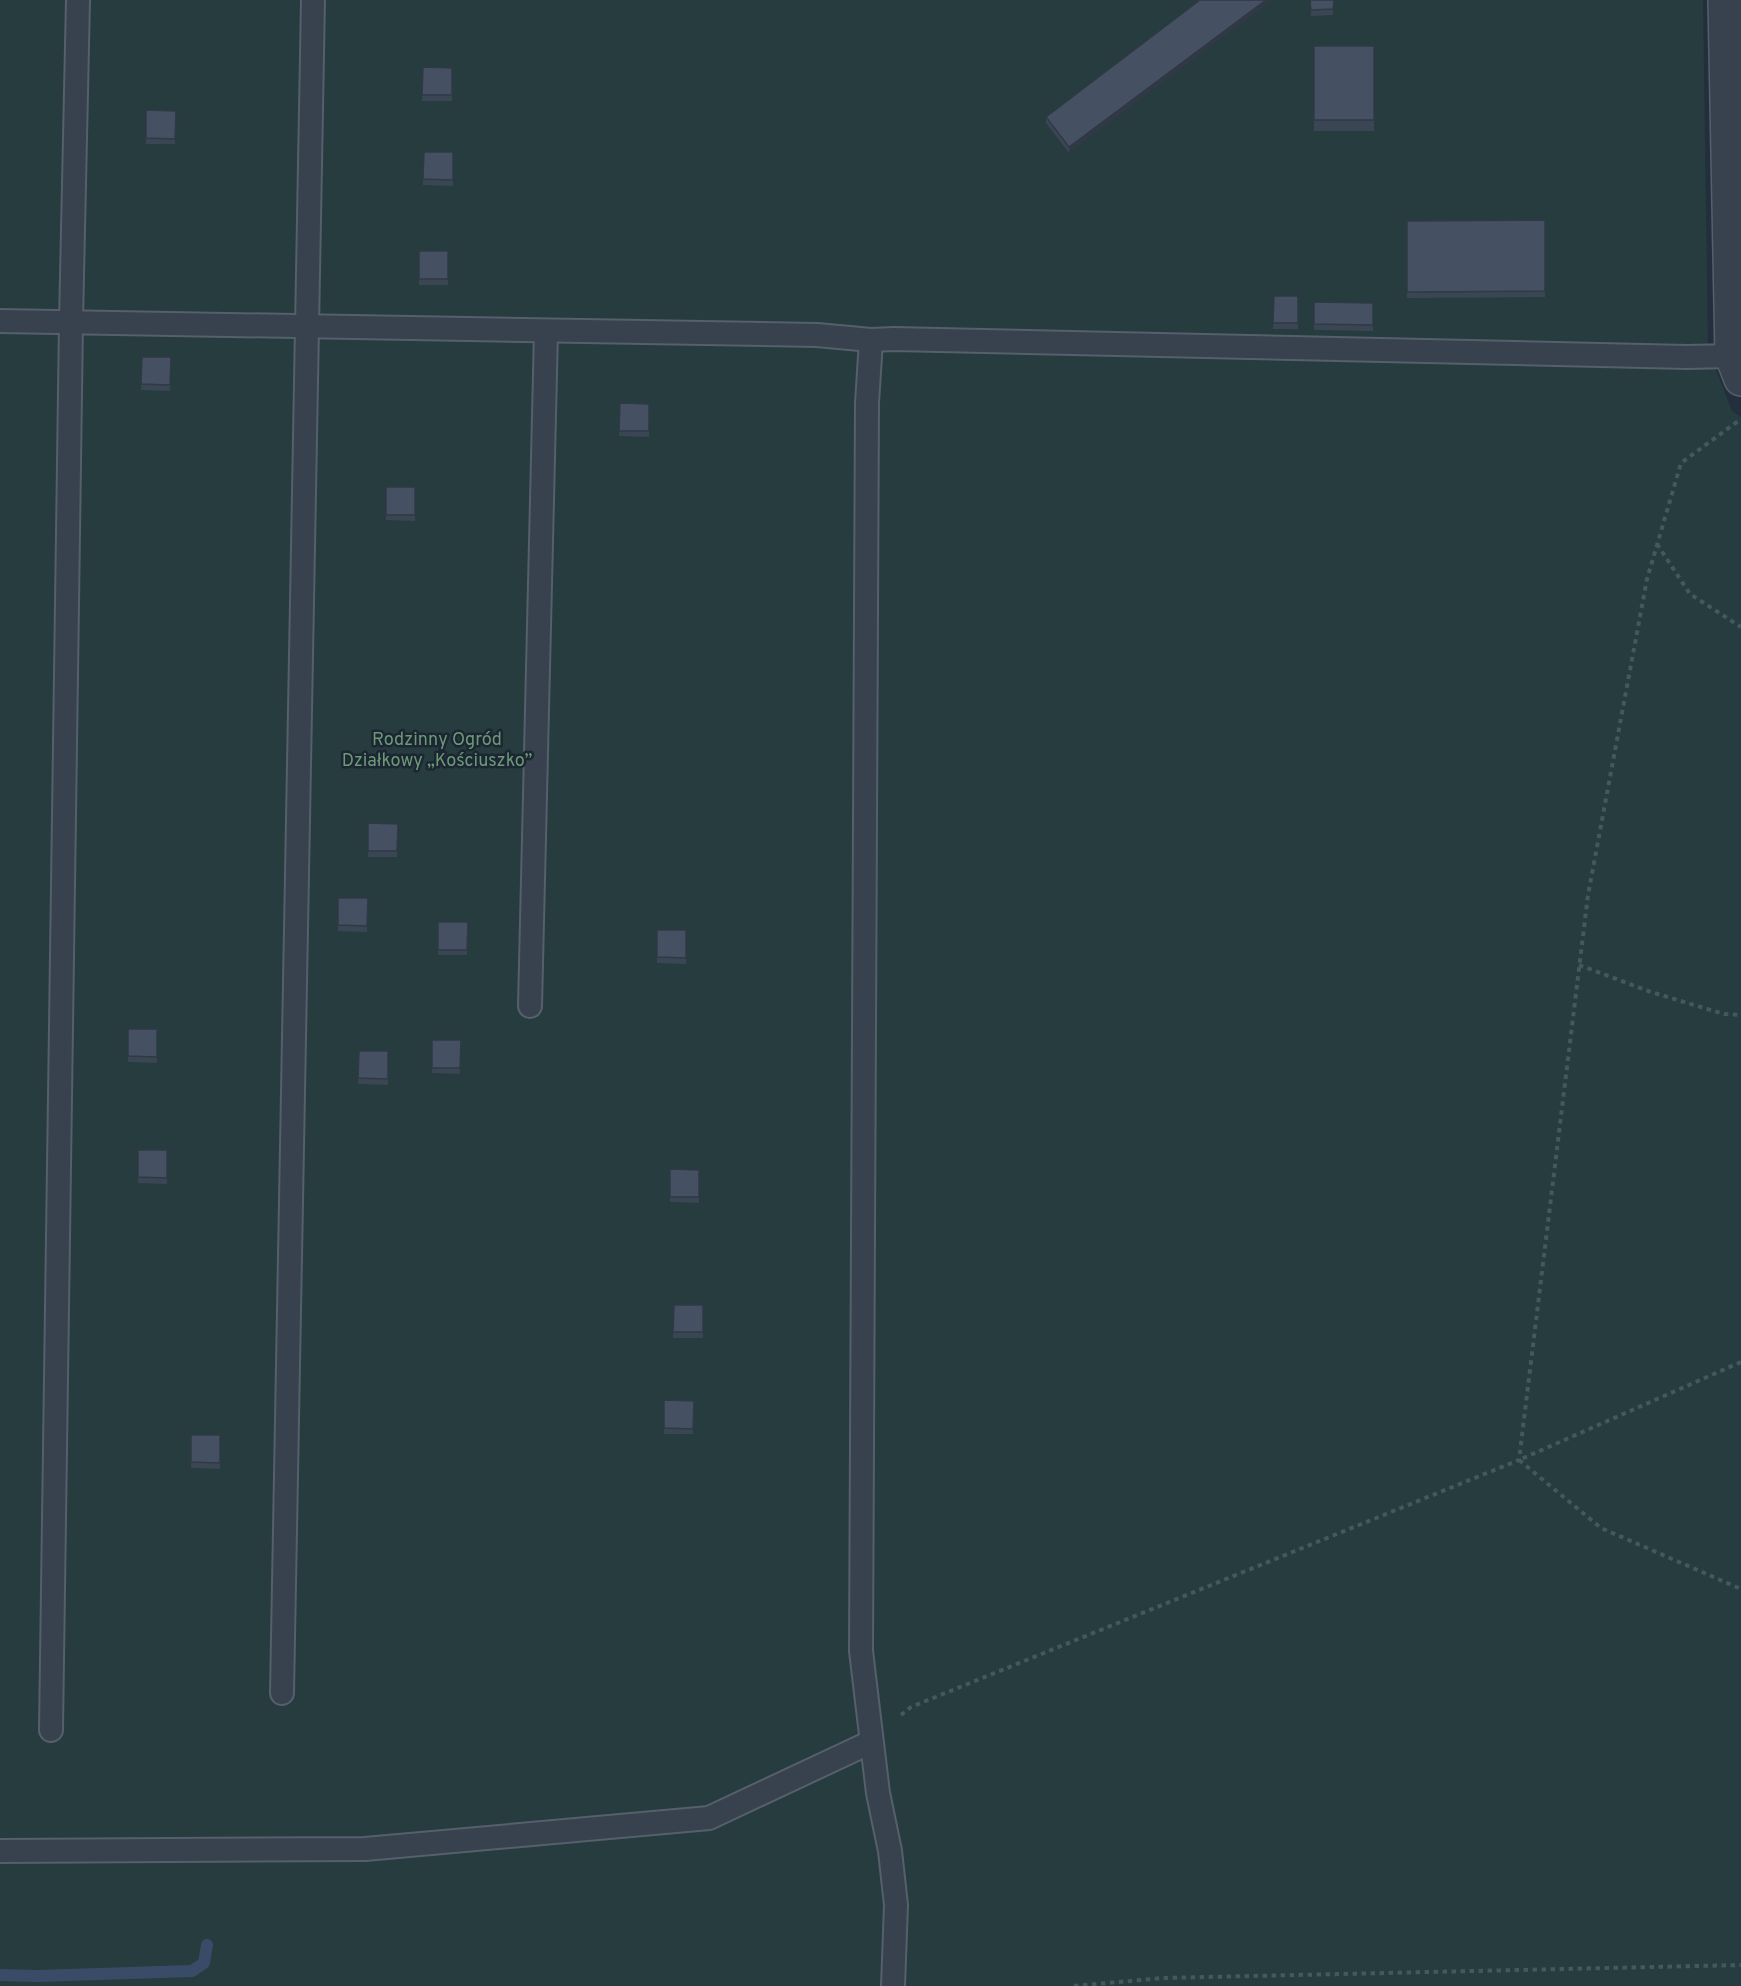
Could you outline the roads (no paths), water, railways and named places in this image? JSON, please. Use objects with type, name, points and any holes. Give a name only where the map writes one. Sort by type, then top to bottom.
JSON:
[{"type":"street","points":[[1725,0],[1733,73],[1736,368]]},
{"type":"lane","points":[[51,1730],[71,322],[78,0]]},
{"type":"lane","points":[[282,1693],[313,0]]},
{"type":"lane","points":[[0,321],[817,335],[871,340],[1675,357],[1736,368]]},
{"type":"lane","points":[[530,1006],[546,331]]},
{"type":"lane","points":[[871,340],[867,402],[861,1639],[871,1742],[878,1793],[890,1851],[896,1905],[893,1986]]},
{"type":"lane","points":[[0,1851],[365,1849],[709,1818],[871,1742]]},
{"type":"waterway","points":[[0,1975],[192,1971],[204,1963],[207,1945]]},
{"type":"park label","name":"Rodzinny Ogród Działkowy „Kościuszko”","points":[[437,750]]}]
